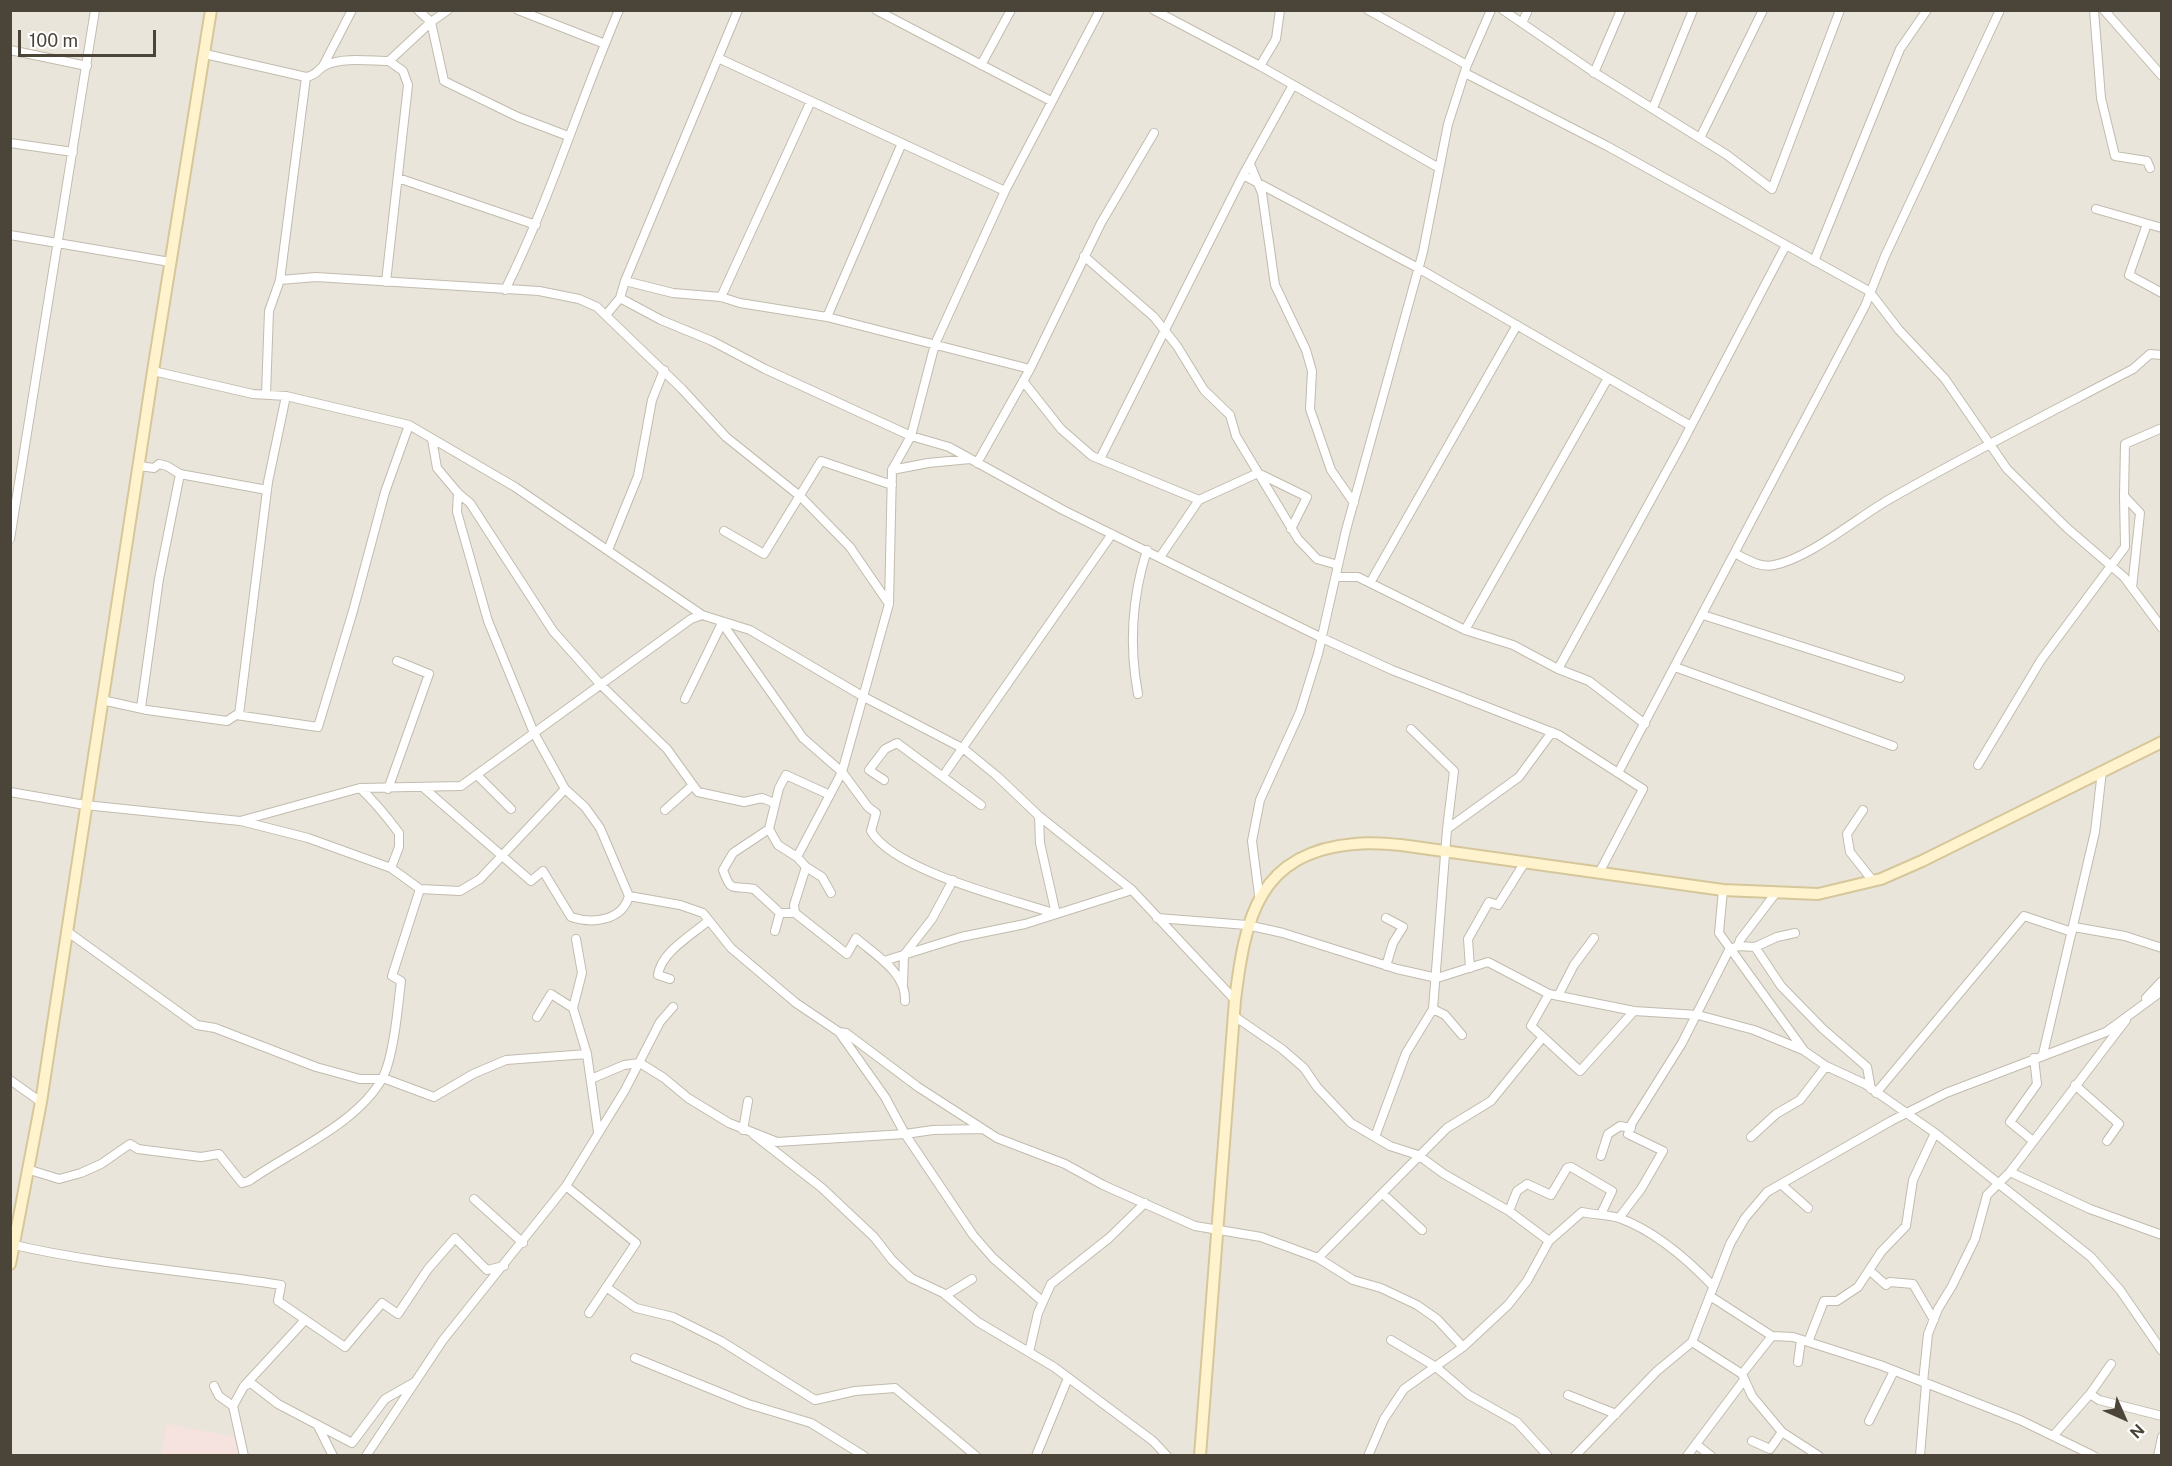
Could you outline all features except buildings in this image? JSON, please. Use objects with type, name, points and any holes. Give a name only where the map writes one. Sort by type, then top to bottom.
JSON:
[{"type":"street","points":[[11,534],[87,66],[94,10]]},
{"type":"street","points":[[10,1264],[12,1244],[30,1170],[41,1102],[85,805],[212,10]]},
{"type":"street","points":[[205,54],[306,77],[316,75],[352,10]]},
{"type":"street","points":[[418,10],[431,22],[444,81],[518,117],[568,136]]},
{"type":"street","points":[[323,66],[335,62],[390,61],[431,22],[448,10]]},
{"type":"street","points":[[518,10],[605,44]]},
{"type":"street","points":[[506,290],[536,225],[568,136],[619,10]]},
{"type":"street","points":[[606,315],[620,298],[625,280],[738,10]]},
{"type":"street","points":[[876,10],[1051,101]]},
{"type":"street","points":[[895,20],[900,10]]},
{"type":"street","points":[[981,65],[1011,10]]},
{"type":"street","points":[[797,857],[842,772],[864,697],[889,604],[892,470],[911,436],[935,344],[1005,191],[1100,10]]},
{"type":"street","points":[[1154,10],[1260,66],[1439,168]]},
{"type":"street","points":[[1260,66],[1276,39],[1280,10]]},
{"type":"street","points":[[1368,10],[1466,69],[1869,291],[1899,330],[1945,379],[2007,469],[2067,528],[2111,565],[2132,588],[2162,628]]},
{"type":"street","points":[[1259,895],[1252,841],[1260,800],[1300,712],[1322,638],[1354,503],[1418,268],[1448,124],[1466,69],[1491,10]]},
{"type":"street","points":[[1503,10],[1594,73],[1700,138],[1772,189],[1840,10]]},
{"type":"street","points":[[1522,23],[1528,10]]},
{"type":"street","points":[[1594,73],[1621,10]]},
{"type":"street","points":[[1653,108],[1693,10]]},
{"type":"street","points":[[1700,138],[1763,10]]},
{"type":"street","points":[[1814,261],[1900,49],[1927,10]]},
{"type":"street","points":[[1618,773],[1736,554],[1865,306],[1869,291],[2000,10]]},
{"type":"street","points":[[2094,10],[2101,98],[2115,156],[2146,161],[2150,168]]},
{"type":"street","points":[[2104,10],[2162,76]]},
{"type":"street","points":[[10,50],[87,66]]},
{"type":"street","points":[[718,57],[1005,191]]},
{"type":"street","points":[[386,282],[407,79],[390,61]]},
{"type":"street","points":[[266,394],[269,311],[280,280],[306,77]]},
{"type":"street","points":[[1100,459],[1243,175],[1293,85]]},
{"type":"street","points":[[721,297],[812,101]]},
{"type":"street","points":[[974,461],[1030,369],[1084,255],[1154,133]]},
{"type":"street","points":[[10,142],[73,152]]},
{"type":"street","points":[[827,316],[902,143]]},
{"type":"street","points":[[1250,164],[1267,224],[1275,285],[1306,350],[1312,371],[1310,409],[1331,470],[1354,503]]},
{"type":"street","points":[[1243,175],[1418,268],[1691,426]]},
{"type":"street","points":[[398,178],[536,225]]},
{"type":"street","points":[[2096,209],[2162,228]]},
{"type":"street","points":[[2147,224],[2129,275],[2162,293]]},
{"type":"street","points":[[10,235],[171,261]]},
{"type":"street","points":[[1558,669],[1691,426],[1786,245]]},
{"type":"street","points":[[1084,255],[1154,317],[1204,390],[1230,415],[1236,436],[1291,529],[1317,559],[1338,565]]},
{"type":"street","points":[[280,280],[316,277],[539,291],[579,299],[606,315],[664,370],[726,437],[800,496],[849,547],[889,604]]},
{"type":"street","points":[[625,280],[673,293],[721,297],[749,304],[827,316],[1030,369]]},
{"type":"street","points":[[620,298],[661,320],[712,341],[765,369],[911,436],[949,447],[1112,534],[1322,638],[1392,670],[1551,732],[1642,789],[1599,873]]},
{"type":"street","points":[[1370,583],[1517,325]]},
{"type":"street","points":[[1736,554],[1757,564],[1774,565],[1804,553],[1886,501],[2133,369],[2150,354],[2162,354]]},
{"type":"street","points":[[608,550],[638,476],[652,400],[664,370]]},
{"type":"street","points":[[153,372],[253,394],[286,396],[409,425],[515,487],[702,615],[750,630],[864,697],[962,748],[997,776],[1039,816],[1132,890],[1235,1000]]},
{"type":"street","points":[[1465,630],[1608,378]]},
{"type":"street","points":[[1023,381],[1061,429],[1092,456],[1199,500]]},
{"type":"street","points":[[240,716],[267,490],[286,396]]},
{"type":"street","points":[[102,700],[227,722],[240,716],[318,728],[385,492],[409,425]]},
{"type":"street","points":[[1978,765],[2041,660],[2125,547],[2125,444],[2162,428]]},
{"type":"street","points":[[432,439],[437,468],[458,493],[470,503],[554,631],[602,686],[667,749],[698,792],[744,802],[762,798],[774,803]]},
{"type":"street","points":[[724,531],[764,554],[821,461],[892,484]]},
{"type":"street","points":[[892,470],[928,463],[974,461]]},
{"type":"street","points":[[139,466],[154,468],[159,464],[167,465],[180,474],[267,490]]},
{"type":"street","points":[[1160,557],[1199,500],[1258,473]]},
{"type":"street","points":[[1258,473],[1307,497],[1291,529]]},
{"type":"street","points":[[141,708],[159,579],[180,474]]},
{"type":"street","points":[[425,789],[531,881],[543,871],[571,917],[589,923],[614,915],[626,906],[629,896],[600,828],[585,807],[566,789],[534,733],[488,621],[457,512],[458,493]]},
{"type":"street","points":[[2124,495],[2140,513],[2132,588]]},
{"type":"street","points":[[944,776],[1112,534]]},
{"type":"street","points":[[1138,694],[1133,613],[1138,577],[1147,550]]},
{"type":"street","points":[[1336,577],[1358,577],[1465,630],[1514,645],[1558,669],[1590,681],[1645,724]]},
{"type":"street","points":[[240,821],[360,788],[425,789],[461,786],[602,686],[691,619],[702,615]]},
{"type":"street","points":[[1702,615],[1900,678]]},
{"type":"street","points":[[685,699],[722,623]]},
{"type":"street","points":[[722,623],[803,738],[842,772],[868,807],[876,813],[871,831],[878,843],[914,864],[952,880],[1056,914]]},
{"type":"street","points":[[388,789],[429,674],[397,661]]},
{"type":"street","points":[[1675,667],[1893,746]]},
{"type":"street","points":[[1374,1137],[1407,1053],[1432,1009],[1437,978],[1444,851],[1455,771],[1411,729]]},
{"type":"street","points":[[1448,829],[1519,777],[1551,732]]},
{"type":"street","points":[[1200,1455],[1235,1000],[1247,925],[1259,895],[1289,867],[1320,850],[1355,843],[1401,845],[1723,890],[1775,894],[1818,894],[1873,881],[1922,861],[2162,741]]},
{"type":"street","points":[[884,780],[870,770],[885,750],[897,743],[981,805]]},
{"type":"street","points":[[2043,1054],[2095,832],[2102,771]]},
{"type":"street","points":[[830,795],[786,775],[774,803],[775,810],[769,829],[733,853],[723,870],[730,887],[754,889],[780,913],[795,913],[847,954],[856,938],[884,961],[903,984]]},
{"type":"street","points":[[478,776],[511,809]]},
{"type":"street","points":[[665,810],[693,785]]},
{"type":"street","points":[[360,788],[382,809],[387,821],[399,833],[399,847],[391,868]]},
{"type":"street","points":[[10,792],[85,805],[240,821],[308,838],[391,868],[420,889],[459,891],[480,879],[566,789]]},
{"type":"street","points":[[1863,810],[1847,834],[1850,852],[1873,881]]},
{"type":"street","points":[[1039,816],[1040,843],[1056,914]]},
{"type":"street","points":[[769,829],[778,845],[822,877],[831,893]]},
{"type":"street","points":[[1470,968],[1468,939],[1489,902],[1498,905],[1525,862]]},
{"type":"street","points":[[795,913],[794,904],[806,867]]},
{"type":"street","points":[[905,1001],[904,955],[932,919],[952,880]]},
{"type":"street","points":[[30,1170],[59,1179],[101,1164],[130,1144],[138,1149],[183,1155],[201,1157],[219,1154],[242,1183],[249,1181],[346,1119],[382,1079],[393,1038],[401,981],[392,976],[420,889]]},
{"type":"street","points":[[884,961],[961,937],[1025,924],[1132,890]]},
{"type":"street","points":[[1723,890],[1719,933],[1803,1050]]},
{"type":"street","points":[[1738,946],[1740,940],[1775,894]]},
{"type":"street","points":[[629,896],[687,907],[703,913],[730,948],[796,1003],[838,1032],[885,1097],[905,1134],[973,1235],[993,1258],[1042,1301]]},
{"type":"street","points":[[775,931],[780,913]]},
{"type":"street","points":[[1874,1091],[2024,916],[2073,930],[2125,936],[2162,948]]},
{"type":"street","points":[[1158,918],[1247,925],[1283,933],[1386,966],[1437,978],[1488,962],[1549,993],[1634,1011],[1698,1015],[1754,1030],[1803,1050],[1826,1066],[1874,1091],[1935,1132],[2091,1257],[2120,1290],[2162,1351]]},
{"type":"street","points":[[1386,918],[1403,927],[1393,943],[1386,966]]},
{"type":"street","points":[[670,979],[658,975],[659,967],[670,953],[708,921]]},
{"type":"street","points":[[68,932],[196,1026],[215,1028],[316,1067],[360,1079],[382,1079],[434,1097],[473,1074],[506,1060],[532,1056],[587,1054]]},
{"type":"street","points":[[1619,1218],[1641,1190],[1663,1151],[1628,1134],[1698,1015],[1729,950],[1738,946],[1755,946],[1795,933]]},
{"type":"street","points":[[1559,994],[1574,965],[1594,938]]},
{"type":"street","points":[[576,939],[582,973],[573,1008],[587,1054],[598,1133]]},
{"type":"street","points":[[1755,946],[1781,986],[1823,1029],[1867,1067],[1874,1091]]},
{"type":"street","points":[[1920,1455],[1923,1357],[1934,1320],[1975,1239],[1987,1195],[1997,1182],[2010,1172],[2075,1085],[2137,1008],[2162,981]]},
{"type":"street","points":[[1575,1455],[1657,1371],[1692,1342],[1730,1244],[1745,1218],[1767,1192],[1946,1093],[2043,1054],[2106,1032],[2162,991]]},
{"type":"street","points":[[1549,993],[1531,1026],[1580,1071],[1634,1011]]},
{"type":"street","points":[[537,1017],[551,994],[573,1008]]},
{"type":"street","points":[[366,1455],[443,1340],[523,1243],[566,1186],[640,1063],[660,1022],[673,1007]]},
{"type":"street","points":[[1432,1009],[1445,1015],[1462,1035]]},
{"type":"street","points":[[1234,1016],[1282,1049],[1304,1068],[1317,1087],[1351,1123],[1390,1146],[1418,1155],[1444,1174],[1509,1211],[1549,1241]]},
{"type":"street","points":[[838,1032],[846,1033],[918,1087],[998,1138],[1065,1164],[1103,1185],[1195,1226],[1261,1237],[1318,1258],[1344,1275],[1381,1287],[1417,1305],[1437,1319],[1463,1347]]},
{"type":"street","points":[[1318,1258],[1447,1128],[1491,1101],[1543,1037]]},
{"type":"street","points":[[2033,1141],[2010,1122],[2037,1084],[2034,1058]]},
{"type":"street","points":[[591,1079],[624,1065],[640,1063],[664,1078],[688,1098],[743,1130],[777,1142],[905,1134],[933,1130],[982,1129]]},
{"type":"street","points":[[1751,1137],[1776,1114],[1800,1100],[1826,1066]]},
{"type":"street","points":[[10,1080],[41,1102]]},
{"type":"street","points":[[2075,1085],[2119,1124],[2107,1141]]},
{"type":"street","points":[[743,1130],[748,1101]]},
{"type":"street","points":[[1601,1156],[1608,1134],[1620,1126],[1631,1128]]},
{"type":"street","points":[[1798,1362],[1824,1301],[1838,1301],[1858,1287],[1881,1252],[1906,1226],[1913,1180],[1935,1132]]},
{"type":"street","points":[[753,1134],[822,1188],[874,1237],[892,1260],[911,1278],[946,1295],[978,1322],[1068,1378],[1167,1455]]},
{"type":"street","points":[[1509,1211],[1517,1191],[1527,1184],[1551,1195],[1567,1168],[1571,1167],[1612,1191],[1601,1214]]},
{"type":"street","points":[[2010,1172],[2090,1209],[2160,1232]]},
{"type":"street","points":[[1781,1184],[1808,1208]]},
{"type":"street","points":[[566,1186],[636,1243],[589,1313]]},
{"type":"street","points":[[1383,1194],[1422,1230]]},
{"type":"street","points":[[474,1199],[523,1243]]},
{"type":"street","points":[[1029,1352],[1042,1301],[1051,1284],[1109,1238],[1145,1203]]},
{"type":"street","points":[[1368,1455],[1384,1419],[1404,1389],[1463,1347],[1508,1305],[1527,1281],[1549,1241],[1582,1212],[1619,1218],[1636,1226],[1677,1254],[1713,1286]]},
{"type":"street","points":[[12,1244],[31,1250],[280,1285],[278,1301],[345,1347],[382,1302],[398,1314],[428,1269],[455,1238],[487,1270],[504,1266]]},
{"type":"street","points":[[1869,1270],[1886,1285],[1890,1282],[1913,1284],[1934,1320]]},
{"type":"street","points":[[946,1295],[972,1279]]},
{"type":"street","points":[[606,1287],[636,1308],[673,1317],[721,1341],[815,1400],[855,1391],[895,1388],[976,1455]]},
{"type":"street","points":[[1710,1296],[1772,1335],[1805,1341],[1894,1371],[2054,1435],[2094,1455]]},
{"type":"street","points":[[244,1455],[233,1406],[244,1386],[305,1320]]},
{"type":"street","points":[[1687,1455],[1697,1445],[1772,1335]]},
{"type":"street","points":[[1391,1340],[1436,1367],[1469,1395],[1517,1422],[1548,1455]]},
{"type":"street","points":[[1692,1342],[1743,1377],[1752,1396],[1782,1432],[1818,1455]]},
{"type":"street","points":[[635,1358],[748,1404],[811,1423],[864,1455]]},
{"type":"street","points":[[2054,1435],[2090,1394],[2111,1364]]},
{"type":"street","points":[[1869,1421],[1894,1371]]},
{"type":"street","points":[[1036,1455],[1068,1378]]},
{"type":"street","points":[[244,1386],[251,1383],[278,1404],[352,1443],[385,1399],[415,1381]]},
{"type":"street","points":[[214,1386],[219,1396],[233,1406]]},
{"type":"street","points":[[2090,1394],[2100,1400],[2162,1416]]},
{"type":"street","points":[[1568,1395],[1616,1414]]},
{"type":"street","points":[[318,1426],[333,1455]]},
{"type":"street","points":[[1752,1441],[1770,1449],[1782,1432]]},
{"type":"street","points":[[2158,1455],[2162,1437]]},
{"type":"street","points":[[1697,1445],[1711,1455]]},
{"type":"shaded area","points":[[11,11],[2161,11],[2161,1455],[11,1455]]},
{"type":"shaded area","points":[[167,1424],[234,1437],[240,1455],[161,1455]]}]
